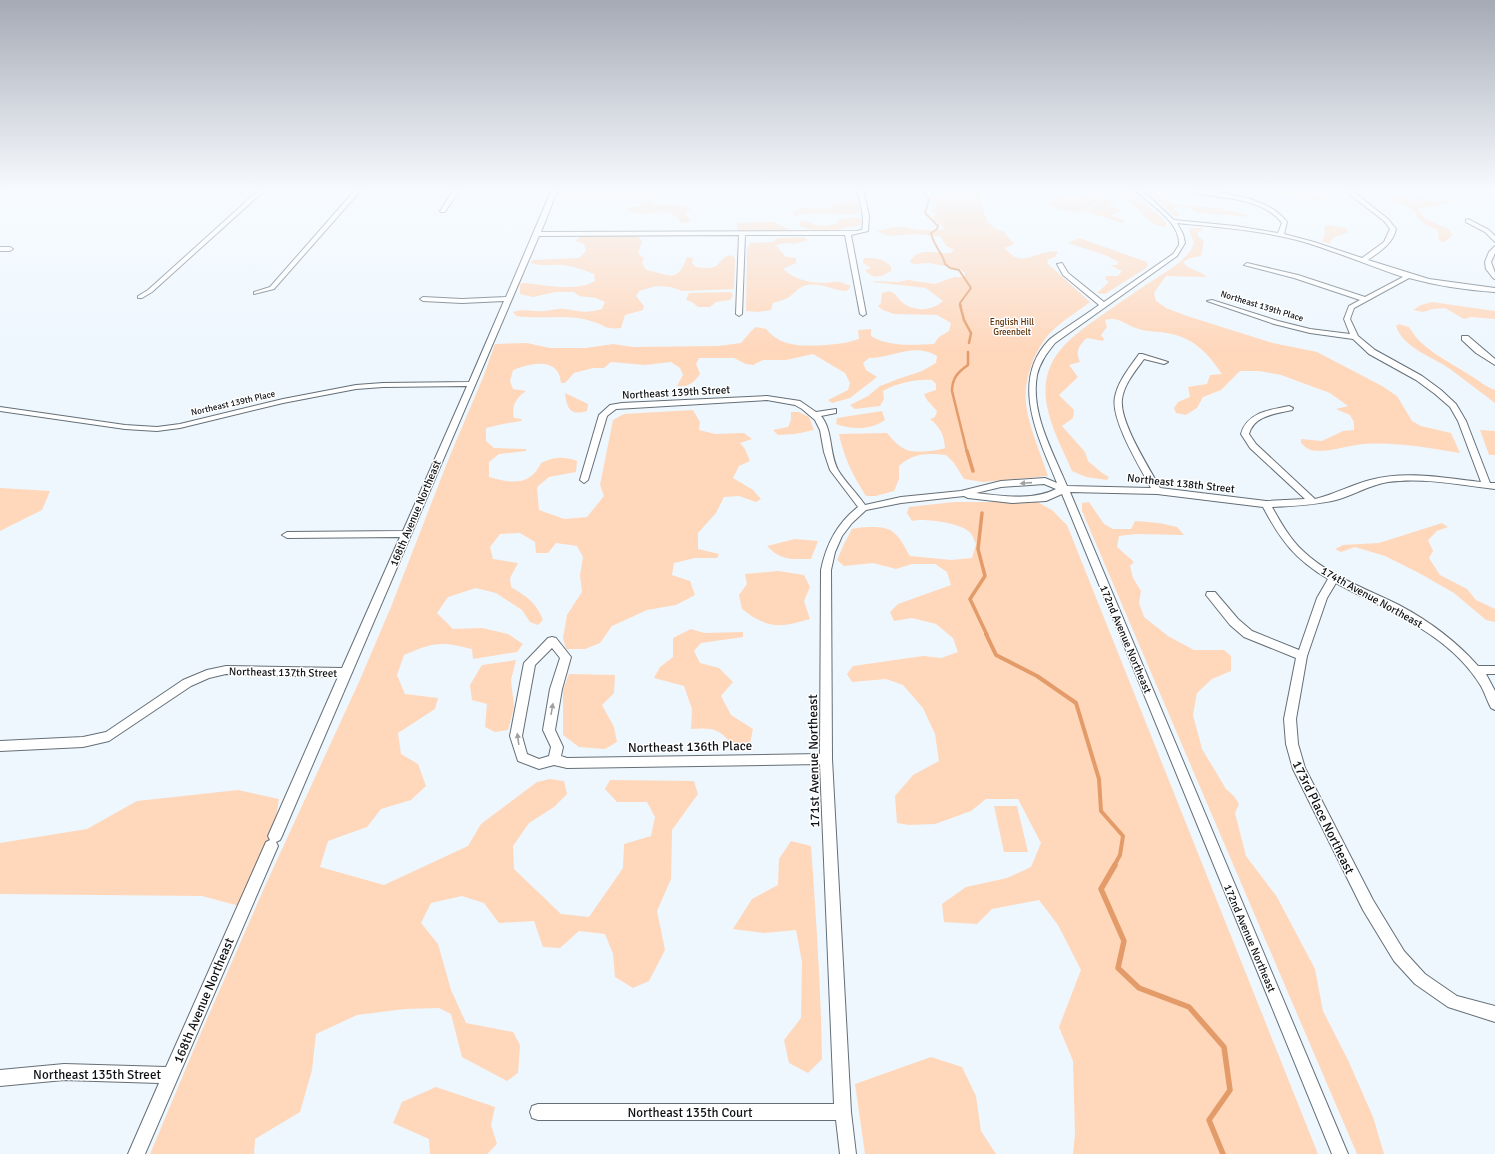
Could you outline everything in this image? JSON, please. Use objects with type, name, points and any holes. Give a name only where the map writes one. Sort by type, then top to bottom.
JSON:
[{"type":"street","points":[[140,297],[150,291],[203,243]]},
{"type":"street","points":[[256,293],[272,288],[312,243]]},
{"type":"street","name":"168th Avenue Northeast","points":[[136,1154],[346,673],[470,384],[533,243]]},
{"type":"street","points":[[739,314],[742,243]]},
{"type":"street","points":[[850,243],[863,314]]},
{"type":"street","name":"172nd Avenue Northeast","points":[[1182,243],[1182,246],[1175,255],[1052,341],[1038,360],[1033,378],[1033,400],[1036,417],[1064,489],[1340,1154]]},
{"type":"street","points":[[1309,243],[1409,276],[1446,284],[1495,290]]},
{"type":"street","points":[[1364,260],[1386,243]]},
{"type":"street","points":[[1495,248],[1487,263],[1488,268],[1495,277]]},
{"type":"street","points":[[0,249],[10,249]]},
{"type":"street","points":[[1060,264],[1065,274],[1104,305]]},
{"type":"street","points":[[1247,265],[1296,276],[1364,299]]},
{"type":"street","points":[[1409,276],[1364,299],[1351,308],[1348,312],[1347,319],[1355,337],[1372,352],[1419,378],[1438,392],[1453,406],[1462,421],[1491,486]]},
{"type":"street","points":[[423,299],[462,301],[508,299]]},
{"type":"street","name":"Northeast 139th Place","points":[[1210,301],[1289,326],[1310,331],[1355,337]]},
{"type":"street","points":[[1465,338],[1479,351],[1495,362]]},
{"type":"street","points":[[1158,491],[1121,422],[1117,400],[1127,378],[1142,356],[1164,362]]},
{"type":"street","name":"Northeast 139th Place","points":[[0,409],[124,427],[157,429],[187,424],[283,401],[356,387],[382,385],[470,384]]},
{"type":"street","name":"Northeast 139th Street","points":[[584,480],[602,415],[613,407],[622,405],[767,398],[797,403],[815,415]]},
{"type":"street","points":[[1289,408],[1251,420],[1246,427],[1245,434],[1253,446],[1313,502]]},
{"type":"street","points":[[815,415],[833,412]]},
{"type":"street","points":[[815,415],[819,419],[824,430],[828,452],[834,470],[863,508]]},
{"type":"street","name":"Northeast 138th Street","points":[[863,508],[901,500],[961,494],[1001,484],[1045,481],[1064,489],[1158,491],[1266,504],[1313,502],[1335,497],[1372,482],[1390,479],[1423,478],[1491,486]]},
{"type":"street","points":[[961,494],[1012,500],[1046,498],[1064,489]]},
{"type":"street","name":"174th Avenue Northeast","points":[[1266,504],[1288,540],[1306,559],[1334,578],[1410,616],[1441,636],[1477,670],[1491,692],[1495,705]]},
{"type":"street","name":"171st Avenue Northeast","points":[[848,1154],[842,1112],[826,759],[826,570],[828,556],[834,542],[852,516],[863,508]]},
{"type":"street","points":[[287,535],[405,534]]},
{"type":"street","name":"173rd Place Northeast","points":[[1334,578],[1322,598],[1302,656],[1290,719],[1292,744],[1299,769],[1368,905],[1399,956],[1420,979],[1453,1002],[1495,1014]]},
{"type":"street","points":[[1211,595],[1234,622],[1248,634],[1302,656]]},
{"type":"street","name":"Northeast 136th Place","points":[[554,760],[557,747],[549,730],[556,689],[566,657],[552,641],[530,663],[516,736],[522,757],[539,764],[554,760],[567,763],[826,759]]},
{"type":"street","name":"Northeast 137th Street","points":[[0,746],[83,742],[109,736],[187,683],[207,674],[226,670],[346,673]]},
{"type":"street","points":[[1477,670],[1495,670]]},
{"type":"street","name":"Northeast 135th Street","points":[[0,1078],[22,1074],[75,1072],[170,1075]]},
{"type":"street","name":"Northeast 135th Court","points":[[538,1112],[842,1112]]},
{"type":"green space","points":[[581,243],[642,243],[638,253],[644,258],[642,263],[646,270],[671,276],[679,272],[687,257],[693,258],[692,263],[696,267],[709,268],[716,266],[724,258],[732,255],[735,258],[734,289],[682,291],[671,287],[656,286],[639,291],[636,296],[644,306],[643,310],[625,315],[621,328],[608,328],[591,321],[573,317],[516,316],[513,312],[520,310],[546,311],[562,309],[587,312],[602,309],[605,302],[596,298],[579,296],[574,292],[555,292],[533,297],[520,294],[520,284],[525,283],[570,287],[580,286],[595,281],[594,274],[575,267],[563,265],[539,265],[531,263],[532,260],[579,258],[586,251],[584,244]]},
{"type":"green space","points":[[750,243],[799,243],[776,245],[786,257],[796,258],[796,263],[783,269],[797,278],[807,281],[824,283],[840,282],[851,286],[847,291],[812,284],[807,285],[799,289],[788,298],[773,303],[771,310],[758,312],[746,311],[747,249]]},
{"type":"green space","name":"English Hill Greenbelt","points":[[944,243],[1013,243],[1014,244],[1005,248],[1011,255],[1018,258],[1058,252],[1055,257],[1047,260],[1048,264],[1090,302],[1053,330],[1047,337],[1036,354],[1029,374],[1026,394],[1027,412],[1048,476],[983,482],[964,479],[954,463],[946,455],[927,454],[915,456],[899,466],[899,479],[894,491],[876,496],[866,496],[850,466],[839,434],[887,433],[904,449],[911,451],[926,451],[945,448],[944,439],[941,432],[930,419],[935,417],[937,411],[927,400],[924,394],[936,390],[936,384],[932,380],[907,382],[883,391],[884,399],[880,406],[855,409],[850,405],[868,396],[880,386],[922,371],[936,363],[937,356],[920,350],[912,350],[869,358],[863,363],[866,370],[877,377],[850,398],[832,403],[828,400],[848,390],[850,383],[845,373],[813,354],[786,360],[763,360],[753,365],[746,364],[734,358],[699,358],[696,364],[700,374],[690,384],[684,386],[677,386],[683,375],[680,368],[671,362],[645,365],[611,362],[604,368],[593,368],[574,373],[565,383],[561,383],[559,374],[549,365],[527,365],[513,370],[510,381],[513,389],[526,391],[519,396],[513,410],[514,418],[522,419],[521,421],[486,428],[486,441],[494,448],[526,449],[526,451],[499,454],[489,462],[489,477],[512,482],[525,480],[536,471],[541,463],[554,458],[567,458],[577,461],[576,472],[549,477],[537,487],[539,510],[564,519],[587,517],[604,496],[600,485],[613,420],[624,414],[693,410],[700,422],[699,430],[715,434],[744,433],[752,439],[740,443],[745,449],[750,461],[739,466],[733,478],[753,490],[761,499],[756,502],[739,496],[724,497],[716,513],[698,533],[698,549],[719,554],[717,558],[695,558],[674,563],[672,575],[690,581],[695,595],[676,605],[647,610],[612,626],[600,643],[585,649],[566,649],[563,638],[567,615],[582,592],[580,575],[583,557],[577,546],[556,543],[548,553],[536,553],[535,542],[520,533],[500,534],[490,547],[493,559],[518,563],[510,578],[511,587],[534,604],[543,620],[538,625],[530,622],[522,610],[496,593],[476,588],[448,597],[437,613],[453,629],[482,628],[508,634],[523,644],[517,652],[473,659],[472,649],[445,644],[422,647],[404,655],[397,675],[405,694],[438,698],[435,709],[398,733],[401,754],[418,764],[426,786],[411,800],[381,809],[367,827],[328,841],[320,867],[384,885],[468,846],[481,824],[537,782],[550,779],[564,781],[567,794],[554,807],[529,823],[513,846],[514,869],[561,914],[589,917],[623,868],[624,844],[651,836],[655,817],[647,802],[617,802],[605,789],[610,780],[694,781],[698,794],[672,830],[671,879],[657,911],[665,950],[649,981],[633,988],[615,977],[613,954],[605,934],[579,931],[560,948],[543,947],[534,921],[499,923],[484,903],[462,896],[431,903],[421,923],[438,944],[451,990],[466,1023],[513,1032],[520,1045],[518,1073],[507,1081],[462,1057],[451,1014],[439,1008],[405,1009],[357,1015],[316,1034],[312,1070],[300,1112],[255,1139],[254,1154],[150,1154],[265,886],[359,682],[391,607],[495,344],[527,343],[550,348],[586,348],[613,344],[633,347],[718,346],[741,343],[756,327],[766,329],[779,340],[786,343],[809,346],[839,344],[859,339],[858,330],[871,329],[871,336],[878,340],[894,344],[934,344],[939,337],[949,331],[951,323],[937,315],[894,314],[883,310],[878,306],[881,303],[882,293],[888,292],[892,292],[908,306],[918,309],[934,307],[943,301],[926,288],[873,282],[898,282],[908,280],[935,284],[954,277],[964,277],[965,273],[960,269],[929,263],[913,264],[910,261],[914,256],[923,252],[951,253],[954,250],[946,246]]},
{"type":"green space","points":[[1068,243],[1093,243],[1147,262],[1148,265],[1146,268],[1105,294],[1097,293],[1109,282],[1105,279],[1106,276],[1118,276],[1122,271],[1110,265],[1117,265],[1119,262],[1105,255]]},
{"type":"green space","points":[[1194,243],[1204,243],[1201,256],[1190,258],[1183,262],[1188,267],[1207,277],[1166,276],[1154,293],[1156,301],[1166,308],[1187,316],[1273,343],[1317,352],[1382,386],[1397,396],[1412,421],[1421,426],[1451,433],[1460,453],[1408,445],[1381,443],[1356,445],[1321,451],[1316,451],[1305,447],[1301,443],[1301,439],[1322,441],[1343,431],[1354,430],[1354,422],[1350,415],[1336,409],[1348,406],[1330,393],[1281,375],[1259,371],[1240,371],[1221,390],[1203,397],[1197,408],[1186,415],[1176,413],[1174,408],[1178,402],[1190,397],[1188,387],[1207,384],[1210,375],[1222,374],[1211,359],[1199,347],[1185,338],[1167,333],[1134,328],[1119,320],[1110,319],[1105,320],[1107,327],[1101,335],[1104,339],[1103,341],[1087,338],[1082,343],[1078,351],[1080,362],[1069,365],[1078,377],[1059,395],[1074,410],[1073,418],[1062,426],[1085,452],[1088,461],[1109,477],[1107,480],[1086,477],[1072,471],[1054,431],[1047,406],[1047,375],[1052,362],[1069,340],[1092,322],[1172,268],[1183,259]]},
{"type":"green space","points":[[864,258],[876,258],[882,260],[891,267],[891,271],[881,276],[871,275],[865,270],[871,268],[863,263]]},
{"type":"green space","points":[[731,292],[733,296],[730,300],[716,302],[710,307],[698,307],[692,302],[686,300],[689,293]]},
{"type":"green space","points":[[1432,302],[1495,311],[1495,319],[1471,317],[1464,319],[1445,308],[1423,312],[1413,310],[1421,305]]},
{"type":"green space","points":[[1399,324],[1409,327],[1422,343],[1437,355],[1495,390],[1495,403],[1443,364],[1419,351],[1405,341],[1396,326]]},
{"type":"green space","points":[[565,393],[588,404],[587,411],[577,413],[570,410]]},
{"type":"green space","points":[[882,411],[885,420],[873,426],[855,428],[836,424],[837,418]]},
{"type":"green space","points":[[791,412],[799,412],[809,417],[814,430],[795,434],[778,435],[773,430],[788,427],[791,420]]},
{"type":"green space","points":[[1480,430],[1495,431],[1495,455],[1489,455]]},
{"type":"green space","points":[[0,488],[50,491],[42,510],[0,531]]},
{"type":"green space","points":[[954,502],[1037,502],[1052,510],[1067,525],[1318,1154],[1073,1154],[1075,1134],[1073,1061],[1059,1027],[1081,970],[1058,925],[1039,900],[992,909],[977,924],[944,922],[942,904],[966,887],[1007,878],[1031,867],[1041,843],[1018,799],[986,799],[971,811],[935,824],[909,825],[897,823],[895,796],[913,775],[939,761],[935,734],[923,708],[903,685],[886,679],[852,682],[847,674],[853,666],[923,656],[941,658],[958,652],[953,638],[936,624],[912,618],[894,621],[890,612],[898,604],[951,585],[947,572],[935,564],[912,564],[896,569],[873,563],[844,566],[837,560],[852,529],[873,527],[885,528],[896,534],[910,556],[951,560],[972,558],[976,544],[969,532],[963,528],[941,522],[924,520],[912,521],[907,513],[909,507]]},
{"type":"green space","points":[[1089,502],[1104,524],[1113,529],[1131,529],[1135,521],[1159,523],[1177,527],[1184,535],[1136,534],[1119,536],[1117,547],[1134,562],[1130,566],[1133,578],[1141,591],[1139,603],[1144,617],[1168,636],[1194,650],[1224,650],[1231,656],[1231,671],[1212,679],[1197,693],[1193,715],[1202,749],[1226,789],[1234,796],[1239,804],[1235,813],[1246,856],[1277,897],[1315,969],[1323,1011],[1348,1060],[1373,1117],[1384,1154],[1357,1154],[1082,511],[1082,503]]},
{"type":"green space","points":[[1442,523],[1448,527],[1437,531],[1428,540],[1433,551],[1429,558],[1440,575],[1467,589],[1476,600],[1495,609],[1495,622],[1486,620],[1454,593],[1385,556],[1355,547],[1341,552],[1335,549],[1343,545],[1379,543]]},
{"type":"green space","points":[[795,539],[818,541],[811,559],[792,559],[782,557],[767,546]]},
{"type":"green space","points":[[778,571],[804,575],[810,587],[804,601],[810,619],[790,624],[774,625],[751,616],[742,609],[739,595],[747,584],[745,574]]},
{"type":"green space","points":[[691,629],[704,633],[743,632],[743,637],[701,643],[694,651],[700,663],[719,668],[733,682],[721,696],[731,715],[753,729],[750,743],[731,743],[717,731],[709,729],[691,729],[692,709],[684,686],[654,678],[660,667],[673,657],[673,638]]},
{"type":"green space","points":[[516,660],[511,680],[514,707],[508,730],[495,732],[485,727],[487,704],[472,700],[470,685],[482,665]]},
{"type":"green space","points":[[569,674],[615,675],[614,693],[602,705],[614,727],[617,742],[605,749],[579,747],[563,735],[563,690]]},
{"type":"green space","points":[[238,790],[279,799],[271,846],[243,907],[202,896],[0,894],[0,843],[87,829],[137,801]]},
{"type":"green space","points":[[994,806],[1017,806],[1028,852],[1004,852]]},
{"type":"green space","points":[[791,841],[811,846],[822,1059],[808,1073],[789,1063],[784,1040],[801,1018],[802,962],[796,930],[764,933],[733,929],[752,899],[778,885],[779,859]]},
{"type":"green space","points":[[931,1057],[962,1067],[976,1096],[981,1131],[996,1154],[865,1154],[855,1084]]},
{"type":"green space","points":[[436,1087],[495,1107],[491,1125],[497,1144],[487,1154],[430,1154],[429,1139],[393,1123],[402,1102]]},
{"type":"waterway","points":[[934,243],[945,264],[950,268],[959,270],[971,288],[960,303],[961,306]]},
{"type":"waterway","points":[[960,305],[964,320],[971,333],[969,343]]},
{"type":"waterway","points":[[967,452],[952,386],[956,376],[968,365],[968,352]]},
{"type":"waterway","points":[[967,451],[973,471]]},
{"type":"waterway","points":[[982,513],[978,549],[985,576],[970,599],[987,635]]},
{"type":"waterway","points":[[986,634],[996,655],[1037,676],[1076,703],[1099,779],[1101,811],[1123,836],[1120,855],[1114,866]]},
{"type":"waterway","points":[[1115,865],[1101,889],[1124,941],[1118,968],[1139,988],[1189,1007],[1224,1047],[1230,1090],[1209,1120],[1223,1154]]}]
